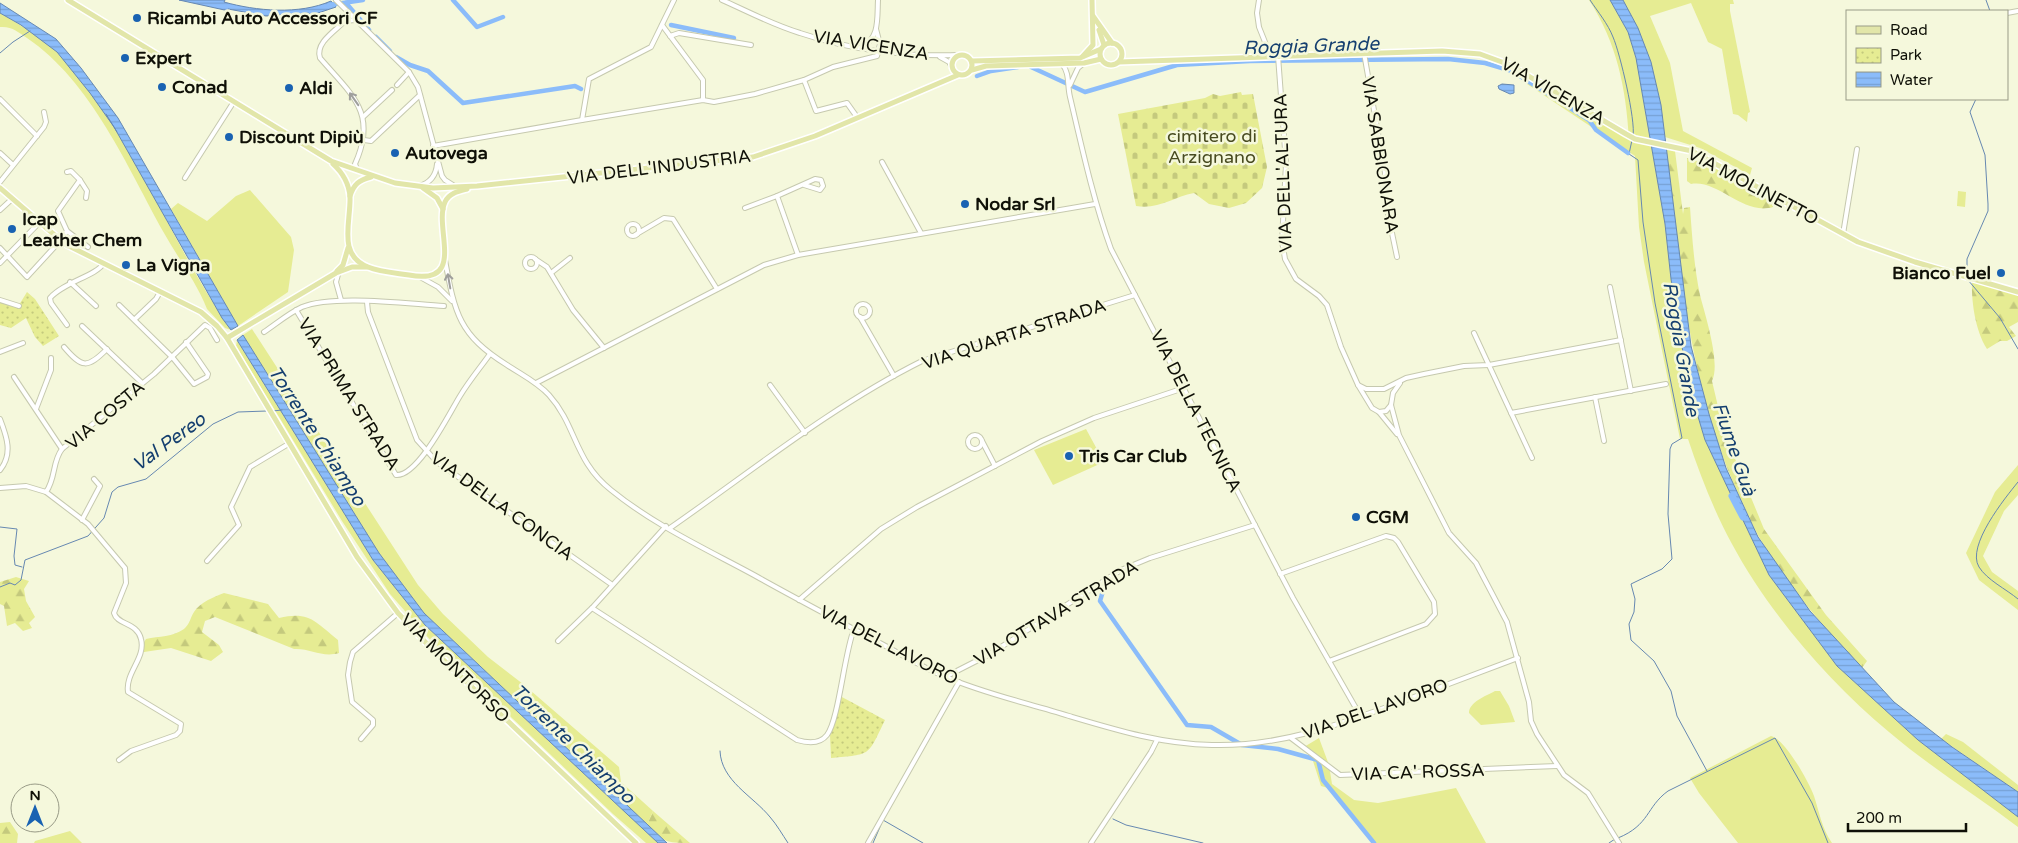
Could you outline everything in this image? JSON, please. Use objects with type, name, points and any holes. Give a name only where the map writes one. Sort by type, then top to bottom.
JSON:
[{"type":"main road","name":"VIA DELL'INDUSTRIA","points":[[68,0],[331,161],[395,183],[418,186],[478,186],[753,157],[815,136],[958,75]]},
{"type":"main road","points":[[1080,58],[1092,45],[1092,0]]},
{"type":"main road","points":[[1093,16],[1112,43]]},
{"type":"main road","points":[[1093,16],[1102,47],[1101,59]]},
{"type":"main road","name":"VIA VICENZA","points":[[1142,60],[1126,56],[1119,46],[1112,43],[1080,58],[972,61],[968,56],[959,55],[954,60],[952,68],[958,75],[966,75],[972,70],[986,66],[1084,63],[1101,59],[1109,65],[1142,60],[1459,52],[1493,58],[1510,65],[1626,134],[1660,144]]},
{"type":"main road","points":[[1119,62],[1122,52]]},
{"type":"main road","points":[[972,61],[972,70]]},
{"type":"main road","points":[[946,79],[952,68]]},
{"type":"main road","name":"VIA MOLINETTO","points":[[1660,144],[1674,146],[1709,159],[1843,234],[1873,248],[2018,292]]},
{"type":"main road","name":"VIA DELL'INDUSTRIA","points":[[331,161],[343,174],[350,196],[348,247]]},
{"type":"main road","points":[[350,196],[353,186],[361,180],[372,176]]},
{"type":"main road","name":"VIA DELL'INDUSTRIA","points":[[418,186],[434,195],[443,209]]},
{"type":"main road","name":"VIA DELL'INDUSTRIA","points":[[443,209],[446,200],[452,194],[478,186]]},
{"type":"main road","name":"VIA MONTORSO","points":[[0,188],[60,241],[201,312],[227,338],[357,557],[398,613],[430,647],[636,843]]},
{"type":"main road","points":[[227,338],[322,280],[352,267],[368,267],[420,277],[440,270],[445,260],[443,209]]},
{"type":"main road","points":[[348,247],[354,258],[368,267]]},
{"type":"main road","points":[[337,272],[342,265],[348,247]]},
{"type":"street","points":[[336,0],[347,13],[409,72],[420,95],[437,160],[445,180],[457,187]]},
{"type":"street","points":[[582,120],[589,79],[651,47],[674,0]]},
{"type":"street","name":"VIA VICENZA","points":[[722,0],[799,33],[872,49],[938,56],[959,55]]},
{"type":"street","points":[[433,146],[703,100],[714,102],[755,94],[804,80],[833,67],[874,58],[880,50],[876,30],[878,0]]},
{"type":"street","points":[[1259,0],[1258,19],[1261,35],[1271,57]]},
{"type":"street","points":[[347,13],[345,21],[321,45],[318,53],[320,58],[354,98],[363,118],[364,140],[355,164],[355,168],[363,173]]},
{"type":"street","points":[[345,21],[355,20]]},
{"type":"street","points":[[662,25],[703,80],[703,100]]},
{"type":"street","points":[[872,49],[871,41],[876,30]]},
{"type":"street","points":[[670,36],[678,33],[750,45]]},
{"type":"street","points":[[861,47],[871,41]]},
{"type":"street","name":"VIA SABBIONARA","points":[[1364,54],[1385,173],[1382,190],[1396,256]]},
{"type":"street","name":"VIA VICENZA","points":[[938,56],[945,59],[952,68]]},
{"type":"street","name":"VIA DELL'ALTURA","points":[[1278,56],[1286,163],[1284,254],[1292,274],[1319,296],[1327,306],[1341,348],[1358,385],[1372,408],[1379,412],[1399,435]]},
{"type":"street","points":[[1068,90],[1078,68],[1084,63]]},
{"type":"street","name":"VIA DELLA TECNICA","points":[[1062,64],[1068,76],[1068,90],[1095,204],[1112,249],[1280,574],[1361,717]]},
{"type":"street","points":[[397,85],[409,72]]},
{"type":"street","points":[[804,80],[816,112],[847,103],[857,117]]},
{"type":"street","points":[[363,118],[392,90]]},
{"type":"street","points":[[364,140],[371,140],[420,95]]},
{"type":"street","points":[[0,99],[37,136]]},
{"type":"street","points":[[185,178],[233,102]]},
{"type":"street","points":[[0,182],[46,122],[44,112]]},
{"type":"street","name":"VIA MOLINETTO","points":[[1843,234],[1857,150]]},
{"type":"street","points":[[0,152],[13,165]]},
{"type":"street","points":[[418,186],[430,181],[437,160]]},
{"type":"street","points":[[882,162],[921,233]]},
{"type":"street","points":[[67,172],[71,171],[80,180],[87,191],[86,198]]},
{"type":"street","points":[[745,208],[777,196],[804,184],[817,179],[821,180],[823,186],[820,190],[816,191],[804,184]]},
{"type":"street","points":[[80,180],[58,211],[67,231],[88,248]]},
{"type":"street","points":[[777,196],[798,255]]},
{"type":"street","points":[[0,210],[12,199]]},
{"type":"street","points":[[536,383],[764,265],[798,255],[1095,204]]},
{"type":"street","points":[[649,227],[635,224],[629,225],[626,230],[630,235],[635,236],[664,218],[673,220],[717,289]]},
{"type":"street","points":[[0,263],[39,223]]},
{"type":"street","points":[[635,224],[638,229],[635,236]]},
{"type":"street","points":[[0,248],[27,277],[67,231]]},
{"type":"street","points":[[547,267],[534,269],[526,267],[525,262],[529,257],[547,267],[573,310],[604,348]]},
{"type":"street","points":[[551,273],[570,258]]},
{"type":"street","points":[[534,269],[537,264],[535,259]]},
{"type":"street","name":"VIA DEL LAVORO","points":[[445,260],[452,302]]},
{"type":"street","points":[[67,325],[51,303],[50,298],[70,282],[90,274],[104,263]]},
{"type":"street","points":[[337,272],[336,285],[341,300]]},
{"type":"street","name":"VIA DEL LAVORO","points":[[420,277],[438,286],[452,302],[471,337],[490,354],[536,383],[562,413],[580,455],[593,473],[611,491],[668,527],[799,600],[945,677],[959,682],[1132,735],[1157,740],[1230,745],[1291,738],[1361,717],[1518,658]]},
{"type":"street","points":[[322,280],[336,285]]},
{"type":"street","points":[[70,282],[96,306]]},
{"type":"street","points":[[1610,287],[1631,391]]},
{"type":"street","points":[[135,319],[160,292]]},
{"type":"street","name":"VIA QUARTA STRADA","points":[[558,641],[592,608],[612,584],[668,527],[855,399],[922,361],[1135,295]]},
{"type":"street","points":[[0,300],[19,306]]},
{"type":"street","points":[[264,332],[296,310],[321,302],[341,300],[444,306]]},
{"type":"street","name":"VIA DELLA CONCIA","points":[[366,302],[368,312],[411,426],[417,440],[426,452],[612,584]]},
{"type":"street","points":[[865,328],[870,309],[863,304],[857,309],[860,317],[865,328],[894,376]]},
{"type":"street","points":[[119,305],[171,357],[192,384],[207,377],[208,374],[186,342]]},
{"type":"street","name":"VIA PRIMA STRADA","points":[[296,310],[396,475],[403,473],[426,452],[461,394],[490,354]]},
{"type":"street","points":[[860,317],[868,316]]},
{"type":"street","name":"VIA COSTA","points":[[46,492],[54,479],[56,460],[62,449],[142,383],[205,325],[210,328],[217,340]]},
{"type":"street","points":[[82,326],[142,383]]},
{"type":"street","points":[[1474,333],[1532,458]]},
{"type":"street","points":[[1358,385],[1376,390],[1384,389],[1400,383],[1406,378],[1433,372],[1464,366],[1489,365],[1621,340]]},
{"type":"street","points":[[0,352],[23,342]]},
{"type":"street","points":[[64,347],[78,362],[84,365],[91,363],[107,349]]},
{"type":"street","points":[[36,409],[51,370],[51,358]]},
{"type":"street","points":[[14,377],[62,449]]},
{"type":"street","name":"VIA DELL'ALTURA","points":[[1400,383],[1392,398],[1391,405],[1399,435],[1449,534],[1472,559],[1507,622],[1529,702],[1531,721],[1564,776],[1588,793],[1619,843]]},
{"type":"street","points":[[1511,413],[1666,384]]},
{"type":"street","points":[[770,385],[805,434]]},
{"type":"street","points":[[799,600],[881,529],[995,466],[1042,441],[1094,418],[1184,388]]},
{"type":"street","points":[[1384,389],[1392,398]]},
{"type":"street","points":[[1369,401],[1370,396],[1376,390]]},
{"type":"street","points":[[1595,398],[1604,441]]},
{"type":"street","points":[[1379,412],[1386,411],[1391,405]]},
{"type":"street","points":[[0,419],[8,448],[7,459],[0,470]]},
{"type":"street","points":[[987,450],[976,449],[970,446],[970,438],[977,436],[982,440],[987,450],[995,466]]},
{"type":"street","points":[[976,449],[980,447],[982,440]]},
{"type":"street","points":[[207,561],[239,525],[232,507],[250,467],[290,443]]},
{"type":"street","points":[[82,520],[100,486],[94,479]]},
{"type":"street","points":[[0,488],[26,486],[46,492],[82,520],[125,568],[126,583],[114,616],[135,629],[140,635],[142,649],[128,683],[128,692],[160,709],[181,724],[180,731],[176,734],[131,751],[119,760]]},
{"type":"street","name":"VIA OTTAVA STRADA","points":[[945,677],[990,654],[1121,570],[1150,558],[1255,525]]},
{"type":"street","points":[[1280,574],[1386,536],[1394,538],[1398,542],[1434,602],[1435,614],[1426,624],[1329,661]]},
{"type":"street","points":[[592,608],[798,740],[807,743],[821,740],[827,735],[834,714],[849,643],[854,629]]},
{"type":"street","points":[[361,739],[373,725],[373,720],[352,702],[348,675],[352,652],[398,613]]},
{"type":"street","points":[[868,843],[959,682]]},
{"type":"street","name":"VIA CA' ROSSA","points":[[1291,738],[1340,775],[1545,768],[1557,766]]},
{"type":"street","points":[[1091,843],[1157,740]]},
{"type":"green space","points":[[1589,0],[1610,0],[1628,32],[1636,58],[1665,224],[1671,279],[1688,383],[1705,440],[1769,575],[1837,666],[1918,740],[2018,817],[2018,827],[1905,745],[1844,691],[1782,621],[1747,570],[1725,531],[1697,466],[1688,439],[1680,439],[1644,262],[1639,227],[1635,156],[1527,84],[1530,81],[1629,139],[1628,120],[1618,66],[1607,33]]},
{"type":"green space","points":[[1623,0],[1733,0],[1734,4],[1730,4],[1730,11],[1750,112],[1748,113],[1747,122],[1738,115],[1733,114],[1722,49],[1708,42],[1691,3],[1650,16],[1670,63],[1683,131],[1752,168],[1750,175],[1700,148],[1665,137],[1651,67],[1639,33]]},
{"type":"green space","points":[[0,13],[29,31],[57,52],[86,87],[114,127],[196,273],[231,330],[225,328],[207,309],[122,154],[89,101],[50,56],[18,32],[8,27],[0,27]]},
{"type":"green space","name":"cimitero di Arzignano","points":[[1241,92],[1242,95],[1253,94],[1267,167],[1262,188],[1246,203],[1229,208],[1209,204],[1194,193],[1158,205],[1136,206],[1118,114],[1205,98],[1213,94],[1220,96]]},
{"type":"green space","points":[[1666,149],[1675,151],[1683,214],[1684,208],[1690,207],[1698,284],[1715,363],[1712,381],[1724,432],[1764,529],[1826,615],[1867,661],[1862,668],[1807,606],[1770,555],[1752,523],[1723,458],[1709,415],[1689,328],[1676,239]]},
{"type":"green space","points":[[1687,158],[1709,164],[1773,203],[1773,207],[1751,206],[1711,187],[1691,184],[1687,181]]},
{"type":"green space","points":[[250,190],[291,237],[294,250],[288,292],[238,326],[171,209],[178,203],[207,221],[236,196]]},
{"type":"green space","points":[[1958,191],[1966,192],[1965,207],[1957,206]]},
{"type":"green space","points":[[1972,278],[2018,292],[2018,322],[2009,327],[2016,336],[2007,341],[2000,341],[1987,349],[1979,333],[1975,315]]},
{"type":"green space","points":[[27,292],[35,299],[59,336],[43,346],[35,337],[26,318],[11,328],[0,325],[0,299],[19,305]]},
{"type":"green space","points":[[252,329],[418,585],[443,614],[488,657],[523,684],[619,767],[621,782],[653,811],[647,825],[424,613],[379,553],[243,335]]},
{"type":"green space","points":[[237,340],[373,560],[425,625],[658,843],[646,843],[613,814],[433,643],[390,594],[342,521],[236,346]]},
{"type":"green space","name":"Tris Car Club","points":[[1086,429],[1104,462],[1053,485],[1034,450]]},
{"type":"green space","points":[[2018,465],[2018,495],[2004,511],[1983,556],[1992,572],[2018,591],[2018,610],[1979,580],[1966,553],[1995,492]]},
{"type":"green space","points":[[16,577],[29,581],[24,589],[26,601],[35,617],[29,623],[32,628],[23,631],[15,623],[7,626],[4,606],[0,604],[0,582]]},
{"type":"green space","points":[[224,593],[268,604],[279,618],[298,616],[312,620],[338,640],[339,653],[322,654],[294,649],[215,617],[205,621],[202,632],[219,645],[223,652],[211,661],[171,648],[144,652],[143,644],[146,639],[180,632],[188,625],[194,612],[200,605]]},
{"type":"green space","points":[[1495,691],[1500,691],[1509,706],[1515,722],[1481,725],[1469,713],[1475,703]]},
{"type":"green space","points":[[840,696],[885,720],[875,741],[867,751],[854,756],[831,758],[830,735]]},
{"type":"green space","points":[[1946,734],[1963,742],[2018,785],[2018,792],[1941,739]]},
{"type":"green space","points":[[1771,736],[1783,745],[1802,772],[1814,796],[1823,826],[1832,843],[1738,843],[1699,793],[1690,778]]},
{"type":"green space","points":[[1319,738],[1329,765],[1332,784],[1354,800],[1378,803],[1456,788],[1486,843],[1374,843],[1328,788],[1321,786],[1313,761],[1304,747]]},
{"type":"green space","points":[[653,811],[690,843],[670,842],[658,835],[647,825]]},
{"type":"green space","points":[[10,822],[10,833],[18,834],[17,843],[0,843],[0,823]]},
{"type":"green space","points":[[70,831],[82,843],[34,843],[35,841]]},
{"type":"water","points":[[179,0],[225,0],[224,2],[250,8],[278,10],[305,8],[331,1],[336,7],[312,15],[308,13],[266,16],[228,9],[229,11]]},
{"type":"water","points":[[1610,0],[1623,0],[1638,28],[1651,62],[1661,105],[1691,346],[1726,468],[1758,537],[1810,611],[1894,702],[1952,747],[2018,792],[2018,817],[1918,740],[1837,666],[1769,575],[1705,440],[1688,383],[1671,279],[1665,224],[1636,58],[1628,32]]},
{"type":"water","points":[[0,3],[56,39],[81,68],[118,118],[238,326],[231,330],[222,318],[114,127],[90,93],[57,52],[21,25],[0,13]]},
{"type":"water","points":[[1502,84],[1514,85],[1514,93],[1510,94],[1499,89],[1498,86]]},
{"type":"water","points":[[243,335],[379,553],[424,613],[667,843],[658,843],[425,625],[373,560],[237,340]]},
{"type":"waterway","name":"Roggia Grande","points":[[329,5],[363,0]]},
{"type":"waterway","name":"Roggia Grande","points":[[453,0],[477,27],[503,17]]},
{"type":"waterway","points":[[1590,0],[1608,27],[1616,45],[1630,102],[1633,136]]},
{"type":"waterway","points":[[1986,0],[1990,10]]},
{"type":"waterway","points":[[346,3],[369,30]]},
{"type":"waterway","name":"Roggia Grande","points":[[671,25],[734,38]]},
{"type":"waterway","points":[[0,53],[30,31]]},
{"type":"waterway","points":[[376,37],[390,51]]},
{"type":"waterway","points":[[396,57],[410,65],[428,71],[463,103],[575,86],[581,89]]},
{"type":"waterway","name":"Roggia Grande","points":[[1031,67],[1085,92],[1177,65],[1250,61],[1448,59],[1485,63],[1512,71],[1589,120],[1596,130],[1628,153]]},
{"type":"waterway","name":"Roggia Grande","points":[[977,76],[991,71],[1018,67]]},
{"type":"waterway","points":[[1967,276],[1967,259],[1988,211],[1985,155],[1970,112],[1976,100]]},
{"type":"waterway","name":"Torrente Chiampo","points":[[106,114],[117,132]]},
{"type":"waterway","name":"Roggia Grande","points":[[1632,140],[1629,154],[1638,160],[1643,222],[1655,303],[1682,438],[1672,444],[1670,449],[1668,514],[1672,559],[1662,569],[1631,584],[1635,599],[1634,612],[1629,624],[1631,640],[1654,661],[1671,691],[1677,716],[1707,771]]},
{"type":"waterway","points":[[1968,280],[2000,318],[2018,349]]},
{"type":"waterway","name":"Val Pereo","points":[[273,411],[282,410]]},
{"type":"waterway","name":"Val Pereo","points":[[0,587],[10,583],[15,585],[21,580],[25,560],[88,536],[104,518],[112,492],[118,487],[146,479],[213,424],[238,412],[267,411]]},
{"type":"waterway","points":[[2018,482],[1997,510],[1982,535],[1976,558],[1982,572],[2018,599]]},
{"type":"waterway","name":"Fiume Guà","points":[[1732,496],[1743,517]]},
{"type":"waterway","points":[[0,527],[17,529],[15,565],[22,567]]},
{"type":"waterway","points":[[1105,584],[1100,601],[1187,725],[1211,727],[1242,745],[1278,749],[1318,760],[1323,780],[1374,843]]},
{"type":"waterway","points":[[1618,838],[1642,822],[1655,803],[1668,791],[1775,738],[1812,803],[1828,843]]},
{"type":"waterway","points":[[720,751],[722,762],[732,780],[763,809],[788,843]]},
{"type":"waterway","points":[[1113,819],[1126,825],[1203,843]]},
{"type":"waterway","points":[[873,843],[883,820],[923,843]]},
{"type":"waterway","points":[[1609,843],[1615,839]]},
{"type":"place","name":"Ricambi Auto Accessori CF","points":[[137,18]]},
{"type":"place","name":"Expert","points":[[125,58]]},
{"type":"place","name":"Conad","points":[[162,87]]},
{"type":"place","name":"Aldi","points":[[289,88]]},
{"type":"place","name":"Discount Dipiù","points":[[229,137]]},
{"type":"place","name":"Autovega","points":[[395,153]]},
{"type":"place","name":"Nodar Srl","points":[[965,204]]},
{"type":"place","name":"Icap Leather Chem","points":[[12,229]]},
{"type":"place","name":"La Vigna","points":[[126,265]]},
{"type":"place","name":"Bianco Fuel","points":[[2001,273]]},
{"type":"place","name":"Tris Car Club","points":[[1069,456]]},
{"type":"place","name":"CGM","points":[[1356,517]]}]
